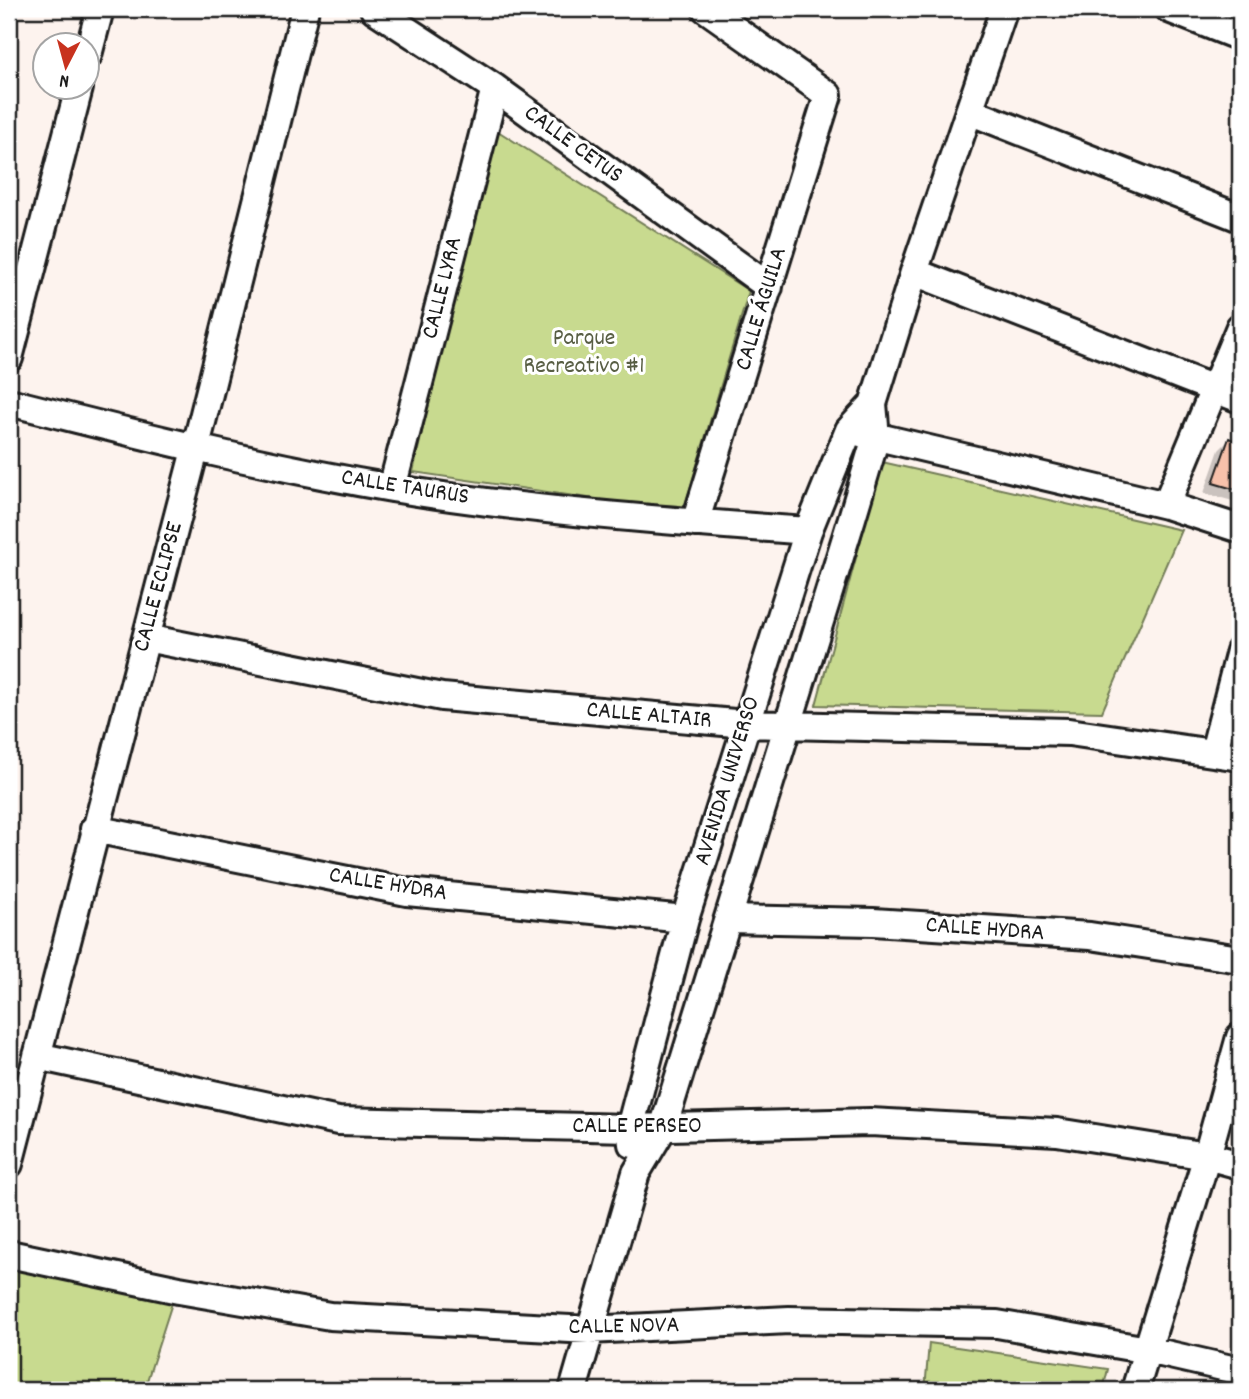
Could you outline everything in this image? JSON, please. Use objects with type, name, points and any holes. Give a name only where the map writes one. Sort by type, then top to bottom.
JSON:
[{"type":"street","points":[[94,32],[100,9]]},
{"type":"street","name":"CALLE ECLIPSE","points":[[9,1164],[94,829],[195,450],[305,9]]},
{"type":"street","name":"CALLE CETUS","points":[[374,9],[495,88],[769,286]]},
{"type":"street","name":"CALLE ÁGUILA","points":[[695,523],[828,95],[706,9]]},
{"type":"street","name":"AVENIDA UNIVERSO","points":[[573,1390],[635,1173],[663,1128],[876,437],[873,404],[914,272],[1004,9]]},
{"type":"street","points":[[1168,9],[1240,37]]},
{"type":"street","name":"CALLE LYRA","points":[[392,488],[495,88]]},
{"type":"street","points":[[9,358],[75,102]]},
{"type":"street","points":[[969,111],[1240,218]]},
{"type":"street","points":[[914,272],[1240,399]]},
{"type":"street","points":[[1166,505],[1240,327]]},
{"type":"street","name":"CALLE TAURUS","points":[[9,402],[195,450],[392,488],[554,511],[695,523],[852,518]]},
{"type":"street","name":"AVENIDA UNIVERSO","points":[[635,1173],[630,1128],[685,919],[813,520],[849,430],[873,404]]},
{"type":"street","points":[[849,430],[1166,505],[1240,529]]},
{"type":"street","name":"CALLE ALTAIR","points":[[146,638],[442,697],[746,724],[1069,732],[1240,757]]},
{"type":"street","points":[[1214,752],[1240,651]]},
{"type":"street","name":"CALLE HYDRA","points":[[94,829],[407,892],[685,919]]},
{"type":"street","name":"CALLE HYDRA","points":[[728,919],[873,922],[1090,936],[1240,959]]},
{"type":"street","points":[[1135,1390],[1207,1156],[1240,1037]]},
{"type":"street","name":"CALLE PERSEO","points":[[37,1056],[338,1121],[630,1128],[870,1122],[1057,1132],[1207,1156],[1240,1165]]},
{"type":"street","name":"CALLE NOVA","points":[[9,1254],[179,1290],[330,1315],[589,1330],[789,1320],[997,1324],[1148,1350],[1240,1371]]},
{"type":"green space","name":"Parque Recreativo #1","points":[[490,126],[749,291],[683,512],[413,472]]},
{"type":"green space","points":[[882,462],[1181,530],[1102,712],[816,705]]},
{"type":"green space","points":[[9,1262],[173,1300],[144,1390],[9,1390]]},
{"type":"green space","points":[[929,1343],[1108,1369],[1103,1390],[925,1390]]},
{"type":"building","points":[[1229,438],[1240,443],[1240,491],[1213,483]]}]
